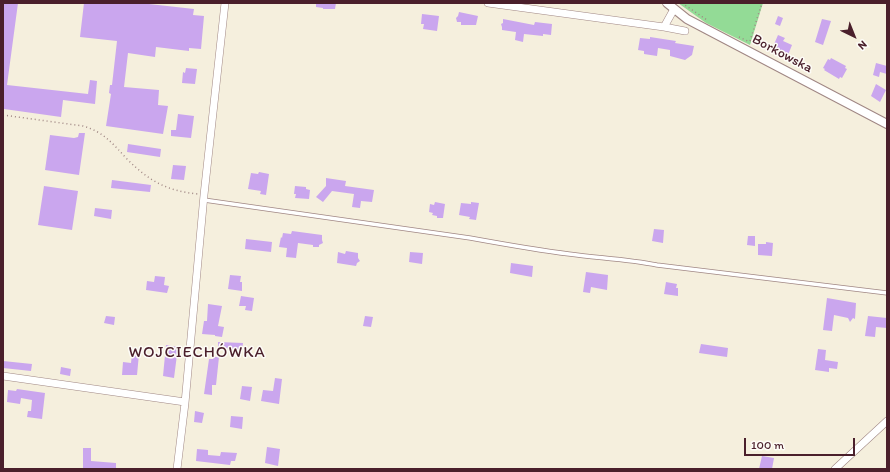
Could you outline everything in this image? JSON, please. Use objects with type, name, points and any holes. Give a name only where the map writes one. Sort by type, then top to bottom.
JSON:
[{"type":"street","points":[[177,469],[225,3]]},
{"type":"street","points":[[488,3],[685,31]]},
{"type":"street","name":"Borkowska","points":[[667,3],[698,25],[887,124]]},
{"type":"street","points":[[664,27],[674,9]]},
{"type":"street","points":[[3,376],[185,402]]},
{"type":"street","points":[[835,469],[887,420]]},
{"type":"lane","points":[[204,198],[569,254],[633,260],[657,265],[887,293]]},
{"type":"path","points":[[682,3],[708,21]]},
{"type":"path","points":[[747,51],[762,3]]},
{"type":"path","points":[[738,36],[750,42]]},
{"type":"path","points":[[3,115],[83,126],[93,129],[108,139],[139,170],[156,183],[174,190],[204,198]]},
{"type":"green space","points":[[678,3],[763,3],[750,45],[706,23]]},
{"type":"building","points":[[3,3],[18,3],[7,85],[88,94],[90,80],[97,81],[95,104],[63,100],[61,117],[4,109]]},
{"type":"building","points":[[84,3],[140,3],[194,9],[193,15],[204,16],[201,49],[189,48],[189,51],[156,47],[155,57],[128,53],[124,87],[159,90],[158,105],[168,106],[163,134],[106,126],[111,94],[109,93],[110,85],[112,85],[117,41],[80,37]]},
{"type":"building","points":[[316,3],[336,3],[335,9],[323,9],[316,7]]},
{"type":"building","points":[[459,12],[478,16],[476,25],[461,25],[461,22],[457,22],[456,18]]},
{"type":"building","points":[[422,14],[439,16],[437,31],[423,29],[424,24],[421,24]]},
{"type":"building","points":[[778,16],[783,18],[780,26],[775,24]]},
{"type":"building","points":[[503,19],[534,25],[535,22],[552,24],[551,35],[543,34],[543,36],[524,34],[523,42],[515,40],[516,32],[502,30],[501,24],[503,23]]},
{"type":"building","points":[[822,19],[831,21],[823,45],[815,42]]},
{"type":"building","points":[[778,35],[785,38],[783,41],[792,45],[788,55],[772,49]]},
{"type":"building","points":[[650,37],[676,41],[675,43],[694,46],[692,55],[685,60],[670,56],[670,50],[658,48],[657,56],[644,54],[644,51],[638,50],[640,38],[650,39]]},
{"type":"building","points":[[831,58],[846,66],[845,68],[847,69],[842,78],[840,77],[839,79],[824,70],[825,69],[823,68],[828,59],[830,60]]},
{"type":"building","points":[[876,63],[887,66],[887,74],[880,72],[879,77],[873,75]]},
{"type":"building","points":[[186,68],[197,69],[195,84],[182,83],[183,72],[185,73]]},
{"type":"building","points":[[876,84],[886,90],[880,102],[871,96]]},
{"type":"building","points":[[178,114],[194,116],[191,138],[171,136],[171,130],[176,130]]},
{"type":"building","points":[[79,133],[85,133],[79,175],[45,170],[50,135],[74,138],[78,137]]},
{"type":"building","points":[[128,144],[161,149],[160,157],[127,152]]},
{"type":"building","points":[[173,165],[186,166],[184,180],[171,179]]},
{"type":"building","points":[[259,172],[269,174],[266,195],[260,194],[261,191],[248,189],[251,173],[258,174]]},
{"type":"building","points":[[326,178],[346,181],[345,186],[374,190],[372,202],[361,201],[360,208],[352,207],[354,194],[332,191],[323,202],[316,197],[326,186]]},
{"type":"building","points":[[112,180],[151,185],[150,192],[111,188]]},
{"type":"building","points":[[44,186],[78,191],[72,230],[38,225]]},
{"type":"building","points":[[295,186],[306,187],[306,189],[310,190],[309,199],[295,198]]},
{"type":"building","points":[[435,202],[445,204],[443,218],[437,218],[437,216],[432,215],[433,213],[429,212],[430,204],[434,205]]},
{"type":"building","points":[[471,202],[479,203],[476,220],[459,215],[461,203],[471,204]]},
{"type":"building","points":[[95,208],[112,210],[111,219],[94,216]]},
{"type":"building","points":[[654,229],[664,230],[663,243],[652,241]]},
{"type":"building","points":[[292,231],[322,235],[323,243],[319,245],[319,247],[313,247],[313,245],[298,243],[296,258],[286,257],[287,248],[279,247],[281,237],[282,238],[283,233],[291,234]]},
{"type":"building","points":[[748,236],[755,236],[755,246],[747,245]]},
{"type":"building","points":[[246,239],[272,242],[271,252],[245,249]]},
{"type":"building","points":[[766,242],[773,243],[772,256],[758,255],[758,244],[766,244]]},
{"type":"building","points":[[346,251],[358,253],[358,258],[360,261],[356,266],[337,263],[338,252],[345,254]]},
{"type":"building","points":[[410,252],[423,253],[422,264],[409,262]]},
{"type":"building","points":[[511,263],[533,266],[532,277],[510,273]]},
{"type":"building","points":[[586,272],[608,275],[607,290],[591,287],[590,293],[583,292]]},
{"type":"building","points":[[230,275],[241,276],[240,282],[242,282],[242,291],[228,289]]},
{"type":"building","points":[[155,276],[165,277],[164,285],[169,286],[167,293],[146,290],[147,281],[154,282]]},
{"type":"building","points":[[666,282],[677,284],[676,288],[678,288],[678,296],[664,294]]},
{"type":"building","points":[[241,296],[254,298],[252,311],[245,310],[246,306],[239,306]]},
{"type":"building","points":[[827,298],[856,303],[855,319],[853,318],[850,322],[848,318],[834,315],[832,331],[823,330]]},
{"type":"building","points":[[208,304],[222,306],[218,326],[224,327],[222,337],[202,334],[204,321],[207,321]]},
{"type":"building","points":[[106,316],[115,317],[114,325],[104,323]]},
{"type":"building","points":[[365,316],[373,317],[371,327],[363,326]]},
{"type":"building","points":[[868,316],[887,318],[887,328],[876,327],[875,337],[865,336]]},
{"type":"building","points":[[218,342],[243,343],[242,350],[218,347]]},
{"type":"building","points":[[701,344],[728,348],[727,357],[699,353]]},
{"type":"building","points":[[166,345],[178,347],[174,378],[163,376]]},
{"type":"building","points":[[818,349],[826,350],[825,360],[838,362],[837,369],[829,368],[829,372],[815,370]]},
{"type":"building","points":[[132,354],[139,354],[137,375],[122,375],[123,362],[131,363]]},
{"type":"building","points":[[213,357],[219,357],[216,385],[212,385],[212,395],[204,394],[209,359],[213,359]]},
{"type":"building","points":[[3,361],[32,364],[31,371],[3,368]]},
{"type":"building","points":[[61,367],[71,369],[70,376],[60,374]]},
{"type":"building","points":[[275,378],[282,379],[279,404],[261,401],[263,390],[273,391]]},
{"type":"building","points":[[242,386],[252,387],[250,401],[240,399]]},
{"type":"building","points":[[17,389],[45,393],[42,419],[27,417],[28,411],[31,411],[32,400],[21,398],[20,404],[7,402],[8,390],[16,391]]},
{"type":"building","points":[[195,411],[204,413],[202,423],[194,422]]},
{"type":"building","points":[[231,416],[243,417],[242,429],[230,427]]},
{"type":"building","points":[[267,447],[280,449],[278,466],[265,463]]},
{"type":"building","points":[[83,448],[91,448],[91,461],[116,463],[116,469],[83,468]]},
{"type":"building","points":[[197,449],[208,450],[208,455],[220,456],[221,452],[237,453],[235,461],[231,461],[230,465],[196,461]]},
{"type":"building","points":[[762,456],[774,458],[772,469],[759,469]]},
{"type":"district","name":"WOJCIECHÓWKA","points":[[197,353]]}]
